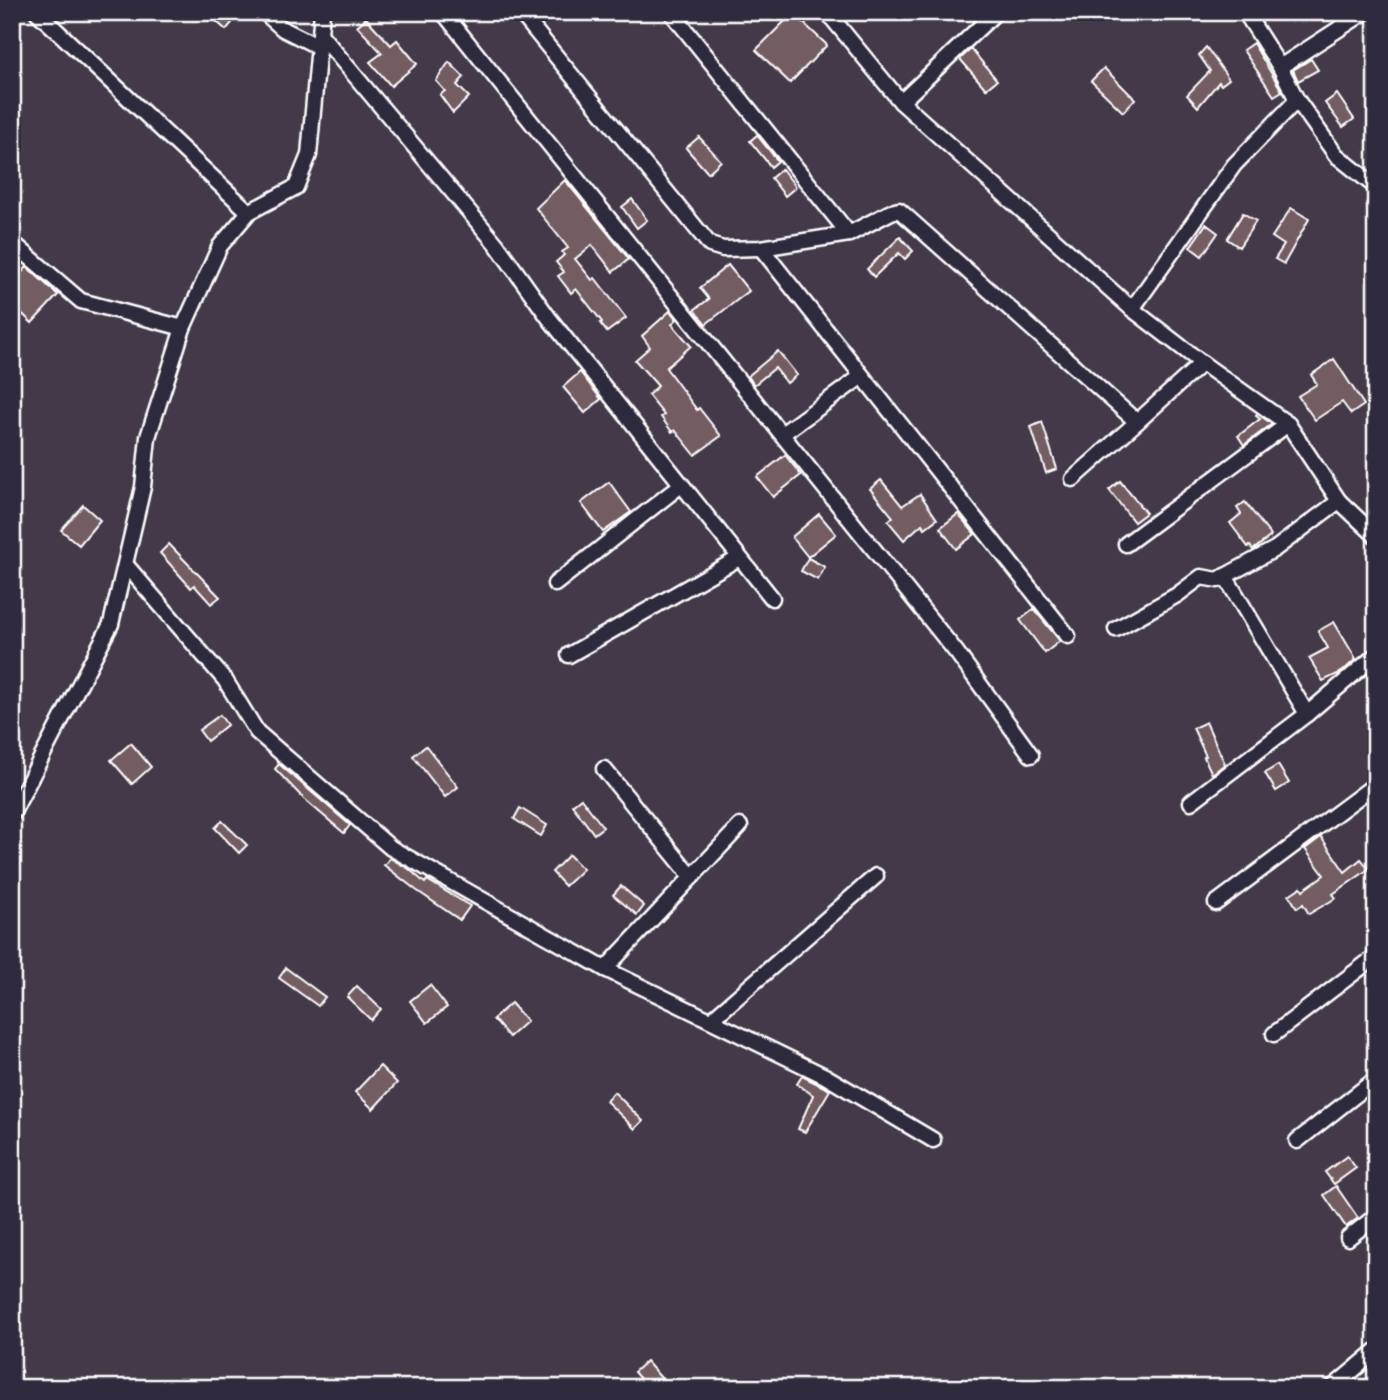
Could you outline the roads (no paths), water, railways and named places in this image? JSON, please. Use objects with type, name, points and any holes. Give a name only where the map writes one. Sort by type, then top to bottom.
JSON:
[{"type":"street","points":[[37,12],[249,212]]},
{"type":"street","points":[[264,12],[283,29],[320,40],[497,245],[549,318],[772,598]]},
{"type":"street","points":[[12,814],[111,624],[143,487],[148,437],[183,328],[220,246],[249,212],[296,187],[301,176],[309,155],[322,12]]},
{"type":"street","points":[[443,12],[957,653],[1031,755]]},
{"type":"street","points":[[520,12],[710,245],[723,249],[761,248],[849,234],[899,210],[1137,422]]},
{"type":"street","points":[[671,12],[849,234]]},
{"type":"street","points":[[827,12],[901,102],[1132,309],[1288,424],[1339,501],[1376,536]]},
{"type":"street","points":[[901,102],[996,12]]},
{"type":"street","points":[[1245,12],[1280,67],[1297,100],[1336,155],[1376,187]]},
{"type":"street","points":[[1280,67],[1365,12]]},
{"type":"street","points":[[1132,309],[1234,165],[1297,100]]},
{"type":"street","points":[[12,242],[81,301],[183,328]]},
{"type":"street","points":[[761,248],[1068,636]]},
{"type":"street","points":[[1073,479],[1202,363]]},
{"type":"street","points":[[782,434],[862,376]]},
{"type":"street","points":[[1126,544],[1288,424]]},
{"type":"street","points":[[555,583],[681,485]]},
{"type":"street","points":[[1116,629],[1177,595],[1202,577],[1218,580],[1275,549],[1339,501]]},
{"type":"street","points":[[569,655],[739,558]]},
{"type":"street","points":[[126,565],[225,680],[257,732],[391,848],[605,969],[825,1076],[933,1140]]},
{"type":"street","points":[[1225,576],[1307,713]]},
{"type":"street","points":[[1191,802],[1307,713],[1376,655]]},
{"type":"street","points":[[604,769],[692,877]]},
{"type":"street","points":[[1216,903],[1376,783]]},
{"type":"street","points":[[605,969],[740,826]]},
{"type":"street","points":[[711,1020],[876,876]]},
{"type":"street","points":[[1274,1034],[1376,956]]},
{"type":"street","points":[[1297,1141],[1376,1079]]},
{"type":"street","points":[[1348,1238],[1376,1216]]},
{"type":"street","points":[[1332,1388],[1376,1351]]}]
